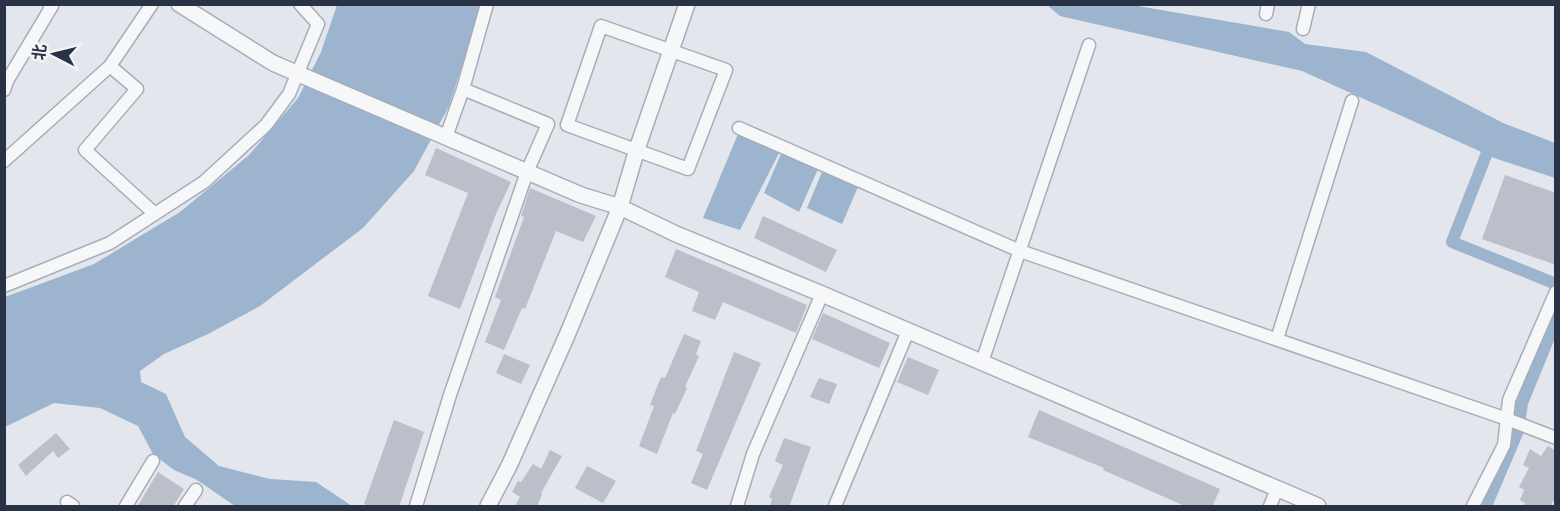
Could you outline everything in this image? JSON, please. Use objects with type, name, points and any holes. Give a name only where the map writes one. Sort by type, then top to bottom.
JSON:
[{"type":"street","points":[[4,161],[110,66],[152,4]]},
{"type":"street","points":[[179,4],[273,63],[581,195],[620,207],[676,234],[982,362],[1318,507]]},
{"type":"street","points":[[4,286],[110,243],[204,182],[266,125],[289,94],[318,24],[300,4]]},
{"type":"street","points":[[443,136],[463,89],[487,4]]},
{"type":"street","points":[[488,507],[568,333],[620,207],[637,149],[687,4]]},
{"type":"street","points":[[1303,29],[1309,4]]},
{"type":"street","points":[[4,90],[51,5]]},
{"type":"street","points":[[463,89],[548,124],[567,125],[688,169],[726,70],[601,26],[567,125]]},
{"type":"street","points":[[982,362],[1089,45]]},
{"type":"street","points":[[110,66],[137,89],[85,150],[155,214]]},
{"type":"street","points":[[1277,339],[1352,101]]},
{"type":"street","points":[[416,507],[450,395],[527,172],[548,124]]},
{"type":"street","points":[[739,128],[1020,251],[1556,438]]},
{"type":"street","points":[[1473,507],[1514,422],[1509,400],[1556,292]]},
{"type":"street","points":[[737,507],[753,454],[822,294]]},
{"type":"street","points":[[835,507],[908,331]]},
{"type":"street","points":[[126,507],[153,461]]},
{"type":"street","points":[[1270,507],[1277,489]]},
{"type":"street","points":[[185,507],[196,490]]},
{"type":"water","points":[[337,5],[482,5],[449,106],[414,171],[363,228],[260,306],[164,354],[140,371],[141,382],[166,394],[185,437],[219,466],[270,479],[316,482],[352,506],[235,506],[197,480],[174,470],[153,454],[138,426],[100,408],[54,403],[5,427],[5,297],[94,264],[180,212],[249,155],[298,98],[321,52]]},
{"type":"water","points":[[1047,5],[1132,5],[1289,32],[1305,44],[1366,52],[1503,123],[1555,143],[1555,178],[1497,159],[1302,71],[1060,16]]},
{"type":"water","points":[[738,134],[779,153],[740,230],[703,218]]},
{"type":"water","points":[[781,154],[818,169],[799,212],[764,193]]},
{"type":"water","points":[[822,172],[858,187],[842,224],[807,208]]},
{"type":"building","points":[[436,148],[511,182],[496,214],[460,309],[428,296],[468,193],[425,175]]},
{"type":"building","points":[[1505,175],[1556,193],[1556,265],[1482,239]]},
{"type":"building","points":[[530,188],[596,216],[583,242],[556,231],[525,309],[522,308],[504,350],[485,342],[501,300],[495,297],[524,217],[521,216]]},
{"type":"building","points":[[763,216],[837,250],[826,272],[754,238]]},
{"type":"building","points":[[676,249],[807,305],[796,333],[723,302],[715,320],[692,311],[699,292],[665,277]]},
{"type":"building","points":[[823,313],[890,343],[879,368],[812,339]]},
{"type":"building","points":[[684,334],[701,341],[696,354],[699,356],[657,454],[639,446],[654,406],[650,405],[661,377],[665,378]]},
{"type":"building","points":[[734,352],[761,363],[707,490],[691,483],[703,454],[696,451]]},
{"type":"building","points":[[504,354],[530,365],[521,384],[496,373]]},
{"type":"building","points":[[908,357],[939,370],[928,395],[897,382]]},
{"type":"building","points":[[819,378],[837,384],[829,404],[810,397]]},
{"type":"building","points":[[1039,410],[1220,489],[1212,507],[1187,507],[1103,470],[1104,468],[1028,437]]},
{"type":"building","points":[[394,420],[424,432],[399,507],[371,507],[364,504]]},
{"type":"building","points":[[56,433],[70,449],[58,458],[53,451],[26,476],[18,465]]},
{"type":"building","points":[[784,438],[811,447],[789,507],[770,507],[772,499],[769,497],[783,465],[775,461]]},
{"type":"building","points":[[1548,446],[1556,451],[1556,496],[1550,507],[1523,507],[1525,503],[1520,500],[1524,490],[1519,487],[1529,468],[1523,465],[1530,449],[1541,456]]},
{"type":"building","points":[[550,450],[562,456],[541,493],[537,507],[514,507],[520,497],[512,492],[518,481],[521,482],[533,464],[541,469]]},
{"type":"building","points":[[587,466],[616,481],[603,503],[575,488]]},
{"type":"building","points":[[158,472],[184,489],[173,507],[137,507]]},
{"type":"waterway","points":[[1492,140],[1452,242],[1556,284]]},
{"type":"waterway","points":[[1486,506],[1518,431],[1522,403],[1556,320]]}]
